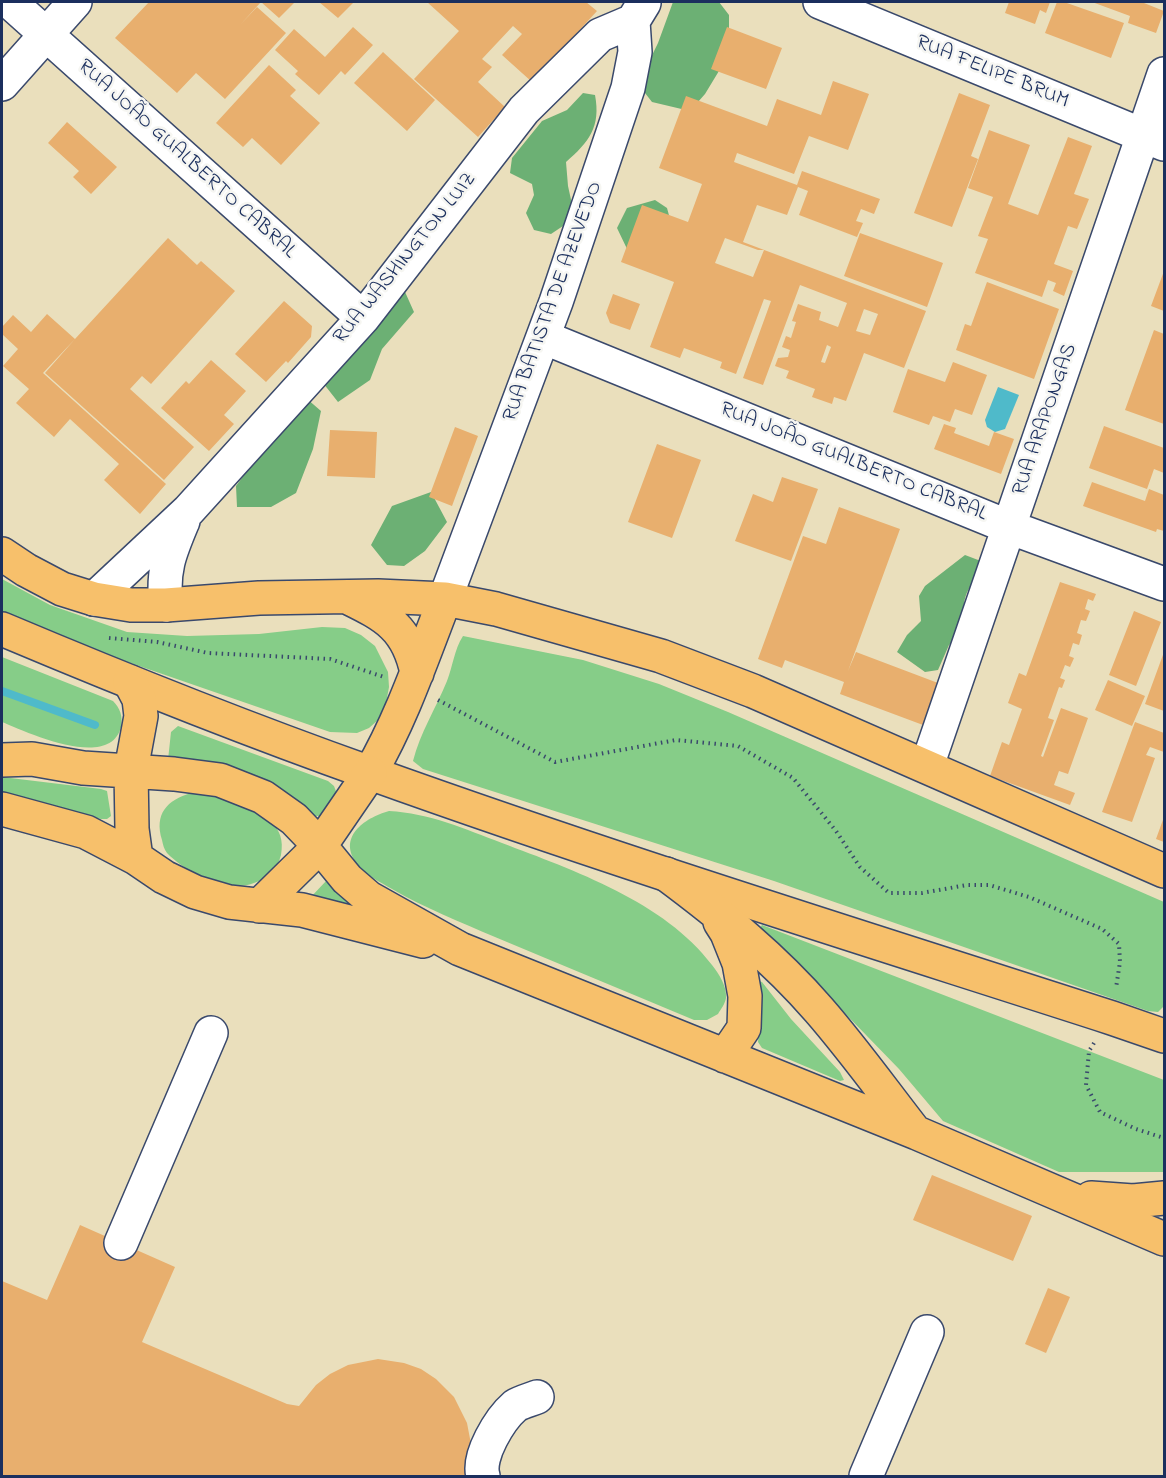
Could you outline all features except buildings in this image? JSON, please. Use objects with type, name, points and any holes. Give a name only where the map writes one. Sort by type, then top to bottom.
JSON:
[{"type":"main road","points":[[2,554],[62,589],[94,599],[130,605],[346,596],[445,599],[496,609],[661,656],[753,691],[1164,871]]},
{"type":"main road","points":[[346,596],[371,609],[400,631],[413,655],[415,680]]},
{"type":"main road","points":[[259,906],[320,846],[370,773],[384,749],[415,680],[445,599]]},
{"type":"main road","points":[[2,629],[130,682],[370,773],[666,874],[1164,1036]]},
{"type":"main road","points":[[130,682],[139,699],[141,716],[131,770],[132,829],[136,858]]},
{"type":"main road","points":[[2,745],[17,760],[220,780],[263,797],[294,819],[347,879],[369,898],[460,949],[916,1133],[1164,1239]]},
{"type":"main road","points":[[2,808],[86,832],[136,858],[164,877],[195,892],[229,902],[302,910],[460,949]]},
{"type":"main road","points":[[666,874],[709,906],[769,958],[818,1009],[916,1133]]},
{"type":"main road","points":[[709,906],[727,933],[739,963],[745,996],[744,1028],[725,1056]]},
{"type":"main road","points":[[1068,1197],[1133,1201],[1164,1198]]},
{"type":"street","name":"RUA JOÃO GUALBERTO CABRAL","points":[[10,2],[363,318]]},
{"type":"street","points":[[2,84],[75,2]]},
{"type":"street","name":"RUA FELIPE BRUM","points":[[820,2],[1154,140]]},
{"type":"street","name":"RUA WASHINGTON LUIZ","points":[[94,599],[188,511],[363,318],[524,110],[600,35],[639,11]]},
{"type":"street","name":"RUA BATISTA DE AZEVEDO","points":[[445,599],[543,337],[628,88],[635,52],[639,11]]},
{"type":"street","name":"RUA ARAPONGAS","points":[[927,766],[1009,527],[1154,140],[1164,74]]},
{"type":"street","name":"RUA JOÃO GUALBERTO CABRAL","points":[[543,337],[1009,527],[1164,584]]},
{"type":"street","name":"RUA WASHINGTON LUIZ","points":[[166,605],[164,588],[168,559],[188,511]]},
{"type":"street","points":[[121,1243],[211,1033]]},
{"type":"street","points":[[866,1476],[927,1332]]},
{"type":"street","points":[[483,1476],[482,1462],[486,1449],[502,1421],[516,1405],[537,1397]]},
{"type":"path","points":[[157,642],[208,653],[330,659],[415,680],[555,762],[676,740],[738,746],[793,778],[836,831],[860,867],[889,893],[922,893],[967,885],[989,885],[1029,897],[1102,929],[1119,944],[1112,1018],[1089,1051],[1086,1085],[1100,1112],[1136,1129],[1164,1138]]},
{"type":"green space","points":[[673,2],[719,2],[729,15],[729,38],[725,61],[705,94],[690,111],[652,102],[638,84],[658,43]]},
{"type":"green space","points":[[583,93],[595,95],[596,116],[595,125],[587,140],[566,162],[568,186],[575,218],[551,234],[534,230],[526,213],[534,195],[532,184],[510,173],[512,158],[542,121],[567,110]]},
{"type":"green space","points":[[655,200],[667,208],[673,230],[629,253],[617,228],[627,208]]},
{"type":"green space","points":[[401,283],[414,312],[382,349],[370,380],[338,402],[316,374]]},
{"type":"green space","points":[[299,392],[321,411],[313,449],[296,493],[271,507],[237,507],[236,486],[264,448]]},
{"type":"green space","points":[[431,492],[447,522],[425,551],[404,566],[387,565],[371,545],[392,506]]},
{"type":"green space","points":[[965,555],[986,563],[982,575],[973,583],[965,597],[964,632],[949,645],[938,670],[925,672],[897,652],[907,635],[921,621],[919,596],[925,586]]},
{"type":"green space","points":[[2,579],[50,605],[127,632],[187,636],[259,634],[322,627],[345,628],[361,635],[375,646],[388,672],[389,687],[386,703],[378,720],[369,728],[357,733],[330,732],[38,631],[2,612]]},
{"type":"green space","points":[[463,636],[583,660],[659,684],[1164,902],[1164,1006],[1158,1012],[1148,1011],[774,881],[423,769],[413,761],[416,751],[447,681]]},
{"type":"green space","points":[[2,657],[113,701],[122,719],[121,727],[114,740],[101,746],[66,745],[2,722]]},
{"type":"green space","points":[[178,726],[328,781],[334,786],[337,794],[323,816],[315,816],[168,760],[171,732]]},
{"type":"green space","points":[[2,777],[107,791],[111,816],[101,819],[2,794]]},
{"type":"green space","points":[[191,793],[220,796],[257,812],[277,828],[282,845],[281,855],[277,865],[268,876],[244,886],[232,886],[196,874],[167,853],[160,831],[161,816],[169,804]]},
{"type":"green space","points":[[389,811],[433,818],[474,832],[587,877],[644,906],[669,923],[712,965],[724,985],[726,998],[723,1006],[718,1014],[707,1020],[694,1020],[456,920],[378,881],[358,865],[350,846],[356,830],[362,824]]},
{"type":"green space","points":[[327,880],[350,903],[376,916],[310,898]]},
{"type":"green space","points":[[762,925],[1164,1080],[1164,1172],[1059,1172],[943,1121],[899,1069],[834,1002],[757,932]]},
{"type":"green space","points":[[758,981],[762,982],[791,1019],[840,1072],[844,1080],[840,1081],[762,1048],[758,1042],[762,1005]]},
{"type":"water","points":[[998,387],[1019,395],[1005,429],[995,432],[987,427],[985,420]]},
{"type":"waterway","points":[[2,691],[95,725]]}]
